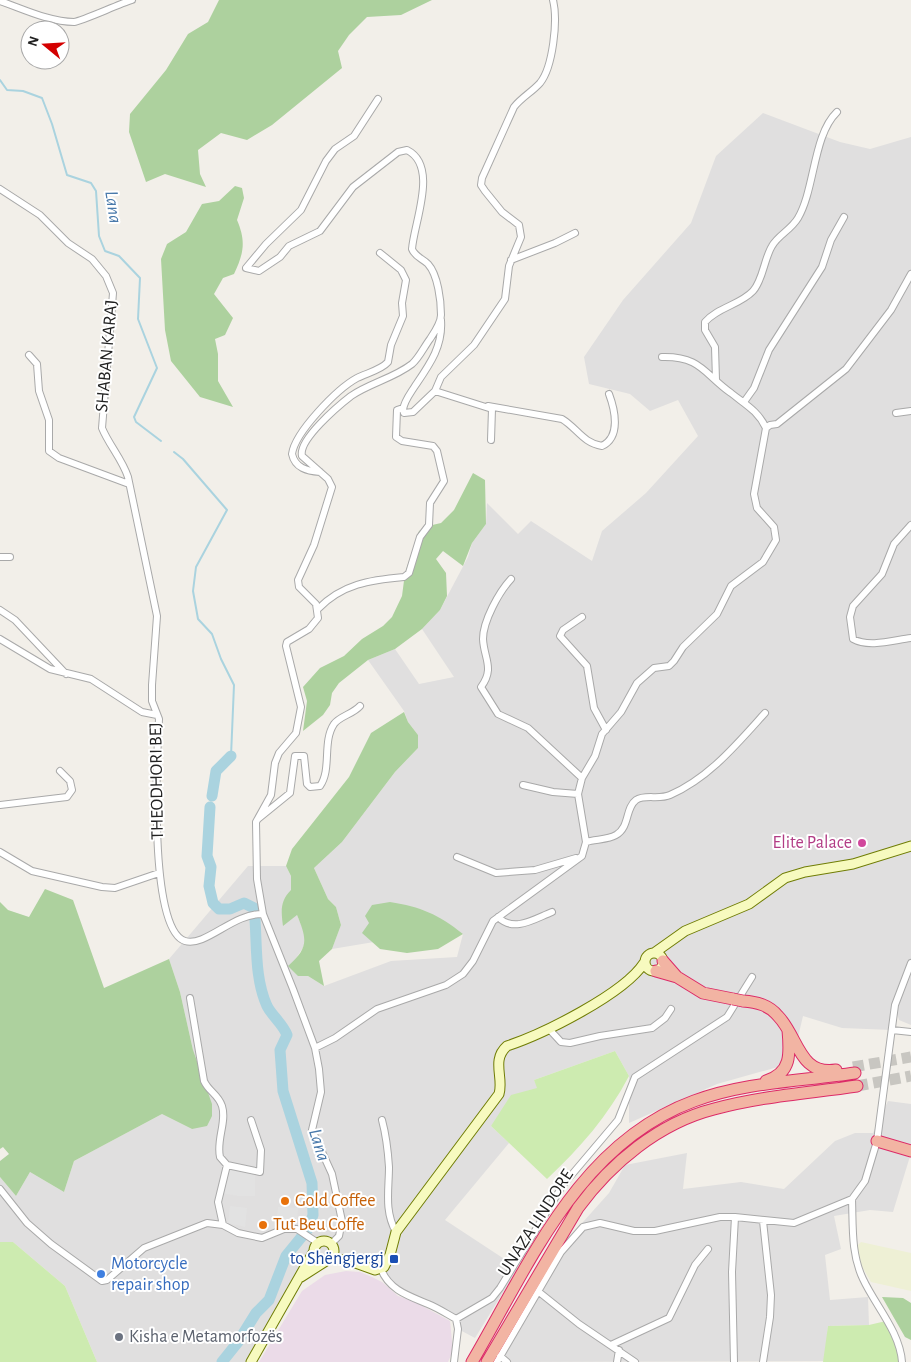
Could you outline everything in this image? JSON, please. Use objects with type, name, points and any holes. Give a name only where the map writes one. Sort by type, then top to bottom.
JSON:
[{"type":"highway","points":[[603,1158],[610,1148],[624,1137],[664,1111],[706,1095],[776,1078],[784,1070],[789,1060],[788,1030],[780,1018],[769,1008],[703,993],[655,962]]},
{"type":"highway","name":"UNAZA LINDORE","points":[[472,1362],[542,1239],[577,1188],[603,1158],[658,1117],[695,1100],[749,1088],[854,1070],[825,1070],[813,1066],[800,1054],[788,1030]]},
{"type":"highway","name":"UNAZA LINDORE","points":[[487,1362],[578,1208],[594,1186],[633,1151],[663,1130],[714,1108],[836,1089],[858,1088]]},
{"type":"highway","points":[[877,1141],[911,1150]]},
{"type":"main road","points":[[316,1247],[316,1258],[330,1253],[375,1270],[381,1269],[388,1261],[396,1232],[498,1094],[500,1088],[498,1061],[507,1046],[549,1029],[622,986],[655,962],[669,943],[685,931],[742,908],[785,878],[805,872],[859,863],[911,846]]},
{"type":"main road","points":[[251,1362],[301,1277],[316,1247],[325,1241],[330,1253]]},
{"type":"main road","points":[[301,1277],[330,1253]]},
{"type":"street","points":[[0,1],[27,13],[75,22],[113,5],[132,0]]},
{"type":"street","points":[[378,99],[354,136],[335,149],[326,160],[300,210],[266,244],[246,268],[259,271],[280,257],[290,246],[320,231],[353,187],[382,166],[393,155],[407,150],[414,155],[421,164],[424,184],[412,249],[415,255],[430,266],[440,302],[441,342],[405,401],[404,413],[413,412],[435,391],[441,377],[474,346],[505,299],[511,260],[521,237],[519,225],[502,212],[484,191],[481,184],[514,107],[521,98],[541,82],[545,73],[550,58],[556,24],[553,0]]},
{"type":"street","points":[[716,380],[715,347],[705,330],[705,322],[713,315],[749,294],[757,286],[766,257],[773,243],[798,218],[826,126],[837,112]]},
{"type":"street","name":"SHABAN KARAJ","points":[[0,189],[40,215],[68,243],[92,259],[110,284],[114,305],[102,428],[107,440],[124,466],[158,616],[152,685],[152,700],[157,715]]},
{"type":"street","points":[[744,402],[754,388],[769,350],[822,267],[831,240],[844,217]]},
{"type":"street","points":[[511,260],[555,243],[575,232]]},
{"type":"street","points":[[320,472],[307,470],[297,465],[292,454],[294,444],[330,399],[342,388],[385,366],[389,360],[391,345],[403,316],[402,303],[406,280],[401,270],[380,253]]},
{"type":"street","points":[[766,428],[777,424],[846,368],[892,310],[911,274]]},
{"type":"street","points":[[330,1253],[341,1229],[341,1212],[327,1161],[312,1130],[321,1086],[315,1048],[262,914],[257,879],[255,830],[257,820],[271,794],[275,763],[279,753],[296,734],[300,716],[301,707],[286,646],[287,642],[315,624],[318,618],[318,609],[298,584],[317,538],[332,491],[328,479],[302,456],[302,448],[310,435],[352,396],[389,376],[398,374],[414,362],[432,336],[441,318]]},
{"type":"street","points":[[29,355],[37,364],[39,391],[49,420],[49,450],[59,458],[96,470],[129,484]]},
{"type":"street","points":[[315,1048],[335,1038],[377,1009],[446,985],[463,974],[473,961],[485,933],[498,916],[582,856],[586,842],[578,794],[582,778],[606,730],[621,712],[637,682],[654,668],[669,666],[683,647],[717,614],[731,586],[769,554],[776,540],[776,532],[757,508],[754,494],[766,428],[756,411],[701,366],[680,357],[662,357]]},
{"type":"street","points":[[435,391],[488,406],[562,419],[571,424],[587,441],[602,446],[612,438],[615,430],[613,404],[609,394]]},
{"type":"street","points":[[488,406],[492,409],[493,415],[491,440]]},
{"type":"street","points":[[318,609],[337,591],[349,586],[391,578],[404,578],[409,573],[420,537],[429,525],[430,503],[444,478],[433,446],[402,441],[396,437],[397,410],[403,408]]},
{"type":"street","points":[[896,413],[911,411]]},
{"type":"street","points":[[911,525],[894,544],[886,567],[854,606],[850,617],[853,639],[858,641],[871,643],[911,638]]},
{"type":"street","points":[[0,557],[10,557]]},
{"type":"street","points":[[511,579],[500,591],[484,629],[483,638],[489,672],[481,687],[498,714],[528,728],[582,778]]},
{"type":"street","points":[[0,610],[15,620],[66,674]]},
{"type":"street","points":[[582,617],[563,630],[560,636],[587,666],[594,708],[606,730]]},
{"type":"street","name":"THEODHORI BEJ","points":[[0,638],[50,669],[66,674],[81,675],[91,679],[142,712],[157,715],[159,719],[157,765],[159,873],[172,929],[179,938],[187,941],[205,938],[241,917],[262,914]]},
{"type":"street","points":[[257,820],[290,793],[295,756],[304,756],[307,784],[310,787],[320,786],[324,777],[333,726],[360,706]]},
{"type":"street","points":[[586,842],[617,835],[626,822],[634,802],[638,798],[652,799],[671,795],[710,770],[765,713]]},
{"type":"street","points":[[0,805],[67,796],[72,790],[72,785],[60,771]]},
{"type":"street","points":[[523,785],[553,792],[578,794]]},
{"type":"street","points":[[0,852],[32,871],[102,887],[115,888],[159,873]]},
{"type":"street","points":[[457,857],[496,873],[535,870],[582,856]]},
{"type":"street","points":[[498,916],[504,923],[514,926],[552,912]]},
{"type":"street","points":[[902,1362],[897,1342],[859,1269],[853,1238],[852,1200],[864,1181],[877,1141],[895,1005],[911,963]]},
{"type":"street","points":[[456,1319],[492,1298],[500,1288],[563,1185],[618,1120],[635,1077],[727,1017],[752,977]]},
{"type":"street","points":[[190,998],[204,1081],[211,1091],[216,1092],[223,1114],[219,1152],[222,1161],[227,1165],[260,1172],[260,1150],[251,1120]]},
{"type":"street","points":[[549,1029],[561,1042],[570,1043],[652,1028],[666,1018],[672,1009]]},
{"type":"street","points":[[892,1030],[911,1032]]},
{"type":"street","points":[[382,1120],[389,1170],[387,1198],[392,1225],[396,1232]]},
{"type":"street","points":[[223,1225],[218,1202],[227,1165]]},
{"type":"street","points":[[0,1189],[27,1223],[50,1244],[102,1281],[107,1280],[149,1245],[207,1223],[223,1225],[238,1233],[262,1238],[284,1229],[301,1230],[316,1247]]},
{"type":"street","points":[[507,1362],[498,1359],[561,1252],[583,1227],[600,1223],[634,1231],[655,1231],[720,1218],[735,1217],[794,1223],[852,1200]]},
{"type":"street","points":[[734,1362],[732,1272],[735,1217]]},
{"type":"street","points":[[763,1221],[770,1294],[770,1317],[763,1362]]},
{"type":"street","points":[[611,1345],[669,1318],[695,1265],[708,1249]]},
{"type":"street","points":[[381,1269],[388,1282],[401,1293],[428,1304],[456,1319]]},
{"type":"street","points":[[539,1292],[579,1324],[635,1362]]},
{"type":"street","points":[[454,1362],[458,1329],[456,1319]]},
{"type":"street","points":[[617,1362],[619,1350]]},
{"type":"shaded area","points":[[763,113],[840,142],[870,149],[911,137],[911,1025],[899,1020],[895,1007],[892,1030],[842,1028],[803,1016],[792,1063],[717,1084],[629,1123],[629,1076],[615,1051],[534,1080],[538,1088],[491,1126],[509,1143],[445,1220],[518,1268],[475,1338],[458,1329],[456,1319],[401,1293],[381,1269],[331,1259],[301,1277],[251,1362],[97,1362],[65,1286],[13,1242],[0,1242],[0,1177],[16,1196],[30,1172],[64,1192],[74,1161],[162,1114],[192,1129],[193,1050],[180,992],[169,959],[248,866],[286,866],[291,876],[297,915],[306,936],[304,946],[295,960],[298,976],[308,976],[324,986],[391,961],[457,957],[463,934],[370,923],[363,933],[374,942],[332,949],[341,925],[336,907],[328,899],[314,868],[342,842],[395,772],[418,748],[418,735],[408,722],[404,711],[368,660],[395,649],[419,684],[454,677],[422,629],[440,610],[468,557],[472,543],[486,524],[487,503],[518,534],[531,521],[592,561],[602,531],[646,493],[698,436],[678,400],[650,411],[630,394],[589,384],[584,357],[623,300],[691,223],[716,156]]},
{"type":"shaded area","points":[[888,1101],[911,1104],[911,1153],[893,1212],[870,1210],[834,1216],[841,1249],[825,1255],[830,1300],[868,1297],[869,1325],[828,1326],[825,1361],[492,1362],[557,1251],[609,1193],[625,1165],[687,1153],[683,1189],[741,1182],[784,1189],[835,1141],[855,1133],[873,1133]]},
{"type":"shaded area","points":[[227,1165],[255,1171],[255,1196],[220,1193]]},
{"type":"shaded area","points":[[230,1206],[247,1208],[245,1227],[228,1223]]},
{"type":"shaded area","points":[[278,1207],[298,1208],[297,1220],[276,1222]]},
{"type":"shaded area","points":[[346,1271],[360,1272],[372,1277],[382,1282],[398,1296],[415,1302],[450,1321],[453,1351],[448,1362],[259,1362],[302,1291],[325,1275]]},
{"type":"green space","points":[[219,0],[432,0],[401,15],[367,17],[349,35],[338,51],[342,68],[272,125],[247,140],[221,133],[198,150],[200,174],[206,187],[165,174],[146,182],[129,132],[130,114],[166,70],[188,34],[208,22]]},
{"type":"green space","points":[[235,186],[242,188],[244,198],[237,220],[242,234],[242,253],[234,274],[223,278],[214,294],[233,318],[225,335],[215,339],[218,354],[218,381],[233,407],[200,397],[171,361],[165,330],[161,259],[167,244],[186,232],[202,204],[219,201]]},
{"type":"green space","points":[[473,473],[485,480],[486,524],[472,543],[463,566],[443,551],[436,559],[446,573],[447,596],[440,610],[422,629],[395,649],[368,660],[339,683],[332,693],[330,705],[323,715],[303,731],[307,701],[303,687],[320,668],[344,656],[362,639],[383,626],[392,617],[402,596],[405,573],[419,531],[428,526],[441,523],[454,510]]},
{"type":"green space","points":[[404,712],[408,722],[418,735],[418,748],[395,772],[342,842],[314,868],[328,899],[336,907],[341,925],[332,949],[319,961],[324,986],[308,976],[298,976],[288,966],[300,954],[303,948],[304,937],[297,915],[283,926],[282,906],[287,894],[291,890],[291,876],[286,866],[292,849],[349,777],[371,733]]},
{"type":"green space","points":[[45,889],[73,900],[104,988],[169,959],[180,992],[193,1050],[212,1104],[212,1116],[207,1126],[192,1129],[162,1114],[74,1161],[64,1192],[30,1172],[16,1196],[0,1177],[0,1161],[9,1154],[3,1147],[0,1149],[0,902],[8,910],[29,917]]},
{"type":"green space","points":[[390,902],[429,912],[463,934],[438,949],[407,953],[380,949],[362,933],[369,923],[365,916],[372,905]]},
{"type":"green space","points":[[615,1051],[629,1076],[603,1118],[547,1179],[491,1126],[511,1095],[537,1088],[534,1080]]},
{"type":"green space","points":[[0,1242],[13,1242],[65,1286],[97,1362],[0,1362]]},
{"type":"green space","points":[[861,1242],[911,1253],[911,1291],[871,1282],[860,1263],[857,1246]]},
{"type":"green space","points":[[882,1297],[903,1298],[911,1303],[911,1340],[905,1337]]},
{"type":"green space","points":[[886,1321],[897,1342],[902,1362],[823,1362],[828,1326],[869,1325]]},
{"type":"waterway","name":"Lana","points":[[0,80],[7,90],[23,91],[42,98],[67,175],[91,183],[96,191],[99,236],[105,251],[119,256],[140,278],[138,319],[157,368],[134,417],[136,422],[161,441]]},
{"type":"waterway","points":[[174,452],[183,459],[227,510],[196,567],[193,591],[198,619],[212,634],[221,659],[234,685],[231,756]]},
{"type":"waterway","name":"Lana","points":[[212,796],[216,771],[231,756]]},
{"type":"waterway","name":"Lana","points":[[210,807],[207,856],[211,867],[209,886],[213,903],[219,909],[230,909],[244,903],[254,908]]},
{"type":"waterway","name":"Lana","points":[[222,1362],[238,1342],[256,1313],[269,1300],[286,1256],[308,1229],[313,1215],[312,1183],[283,1091],[280,1050],[287,1035],[269,1010],[263,996],[257,964],[255,920]]},
{"type":"tunnel","points":[[853,1067],[911,1057]]},
{"type":"tunnel","points":[[857,1086],[911,1076]]},
{"type":"place","name":"Elite Palace","points":[[862,843]]},
{"type":"place","name":"Gold Coffee","points":[[285,1201]]},
{"type":"place","name":"Tut Beu Coffe","points":[[263,1225]]},
{"type":"place","name":"to Shëngjergj","points":[[394,1259]]},
{"type":"place","name":"Motorcycle repair shop","points":[[101,1274]]},
{"type":"place","name":"Kisha e Metamorfozës","points":[[119,1337]]}]
